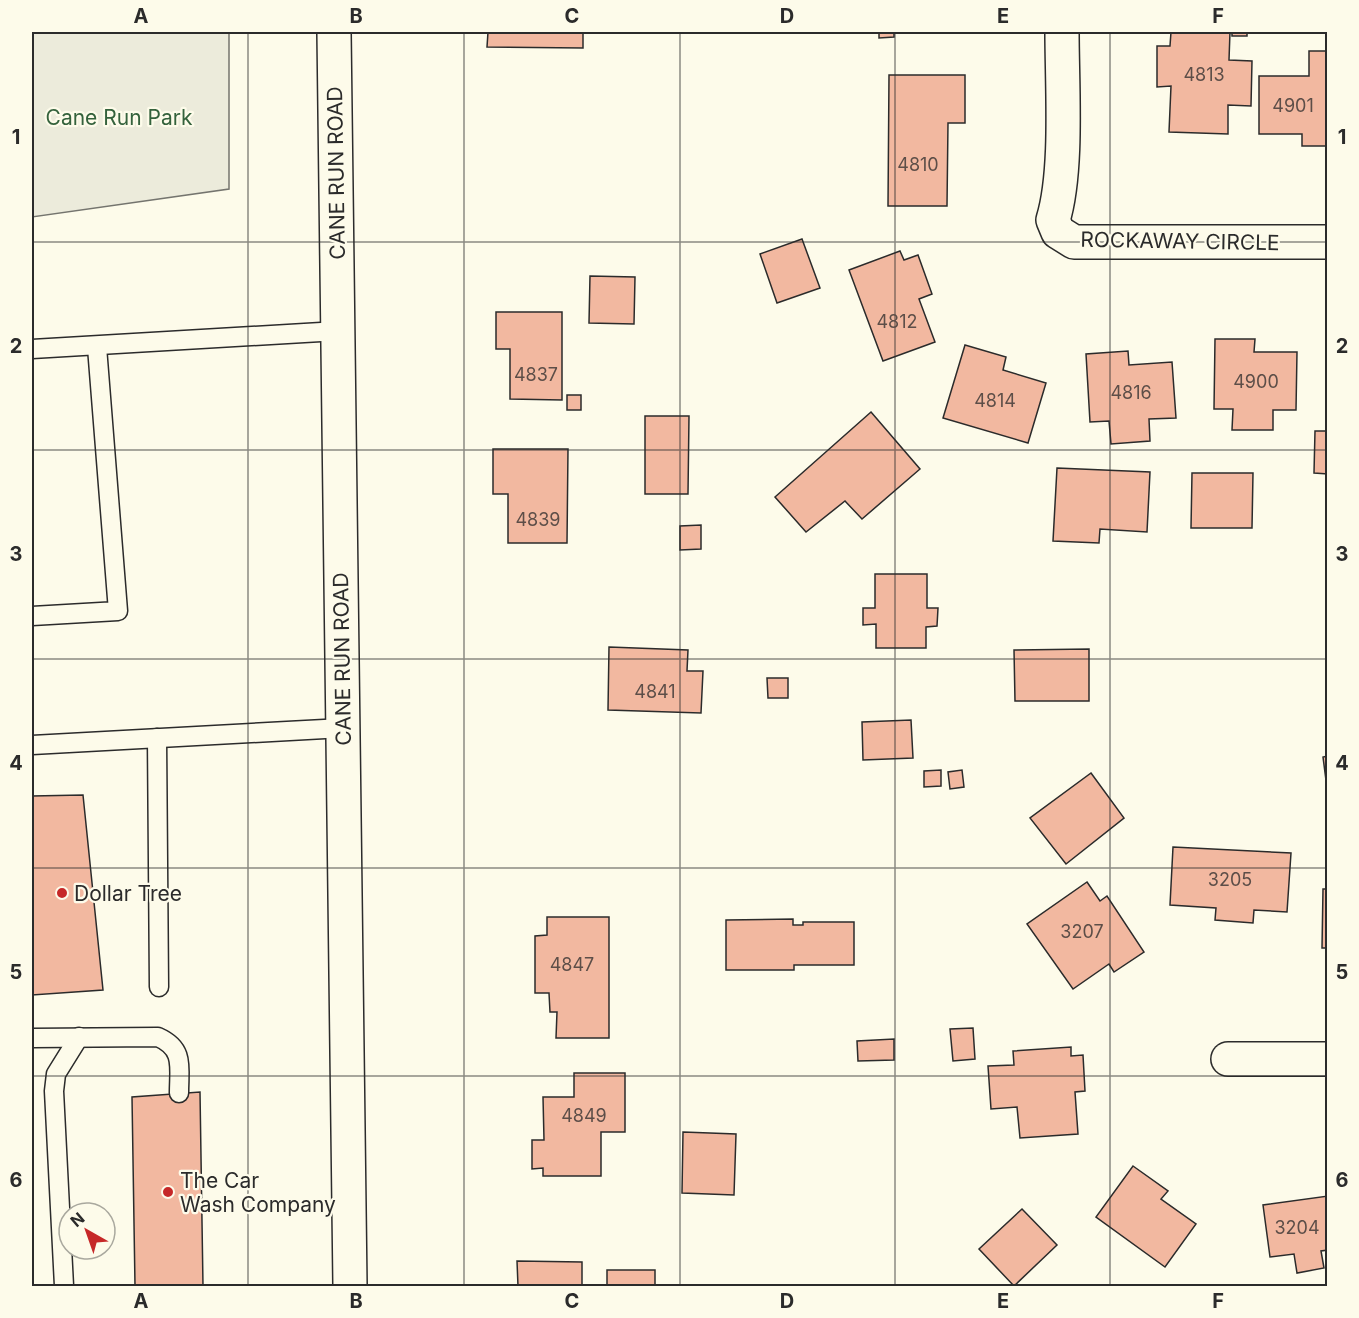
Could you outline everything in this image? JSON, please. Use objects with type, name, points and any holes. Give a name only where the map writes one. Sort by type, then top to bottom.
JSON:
[{"type":"main road","name":"CANE RUN ROAD","points":[[334,32],[350,1287]]},
{"type":"main road","name":"ROCKAWAY CIRCLE","points":[[1062,32],[1061,157],[1058,203],[1053,220],[1058,232],[1074,242],[1328,242]]},
{"type":"main road","points":[[1228,1059],[1328,1059]]},
{"type":"lane","points":[[32,349],[97,347],[338,331]]},
{"type":"lane","points":[[32,616],[118,611],[97,347]]},
{"type":"lane","points":[[32,745],[343,728]]},
{"type":"lane","points":[[157,738],[159,987]]},
{"type":"lane","points":[[64,1287],[54,1091],[56,1074],[79,1037]]},
{"type":"lane","points":[[32,1038],[158,1037],[171,1043],[178,1054],[179,1093]]},
{"type":"green space","name":"Cane Run Park","points":[[32,32],[229,32],[229,189],[32,217]]},
{"type":"building","points":[[488,32],[583,32],[583,48],[487,47]]},
{"type":"building","points":[[879,32],[894,32],[894,37],[879,38]]},
{"type":"building","points":[[1171,32],[1230,32],[1229,60],[1252,61],[1251,106],[1228,105],[1228,134],[1169,132],[1171,86],[1157,87],[1157,46],[1170,46]]},
{"type":"building","points":[[1232,32],[1247,32],[1247,36],[1232,36]]},
{"type":"building","points":[[1309,51],[1328,51],[1328,146],[1302,146],[1302,134],[1259,134],[1259,76],[1309,76]]},
{"type":"building","points":[[889,75],[965,75],[965,123],[948,123],[947,206],[888,206]]},
{"type":"building","points":[[802,239],[820,288],[777,303],[760,254]]},
{"type":"building","points":[[900,251],[904,260],[918,255],[932,294],[919,299],[935,342],[883,361],[849,270]]},
{"type":"building","points":[[590,276],[635,277],[634,324],[589,323]]},
{"type":"building","points":[[496,312],[562,312],[562,400],[510,399],[510,349],[496,349]]},
{"type":"building","points":[[1215,339],[1255,339],[1254,352],[1297,352],[1296,410],[1273,410],[1273,430],[1232,430],[1233,409],[1214,409]]},
{"type":"building","points":[[965,345],[1006,357],[1003,370],[1046,383],[1028,443],[943,418]]},
{"type":"building","points":[[1128,351],[1129,365],[1172,362],[1176,418],[1149,419],[1150,441],[1111,444],[1109,421],[1090,422],[1086,354]]},
{"type":"building","points":[[567,395],[581,395],[581,410],[567,410]]},
{"type":"building","points":[[871,412],[920,469],[862,519],[845,501],[806,532],[775,497]]},
{"type":"building","points":[[645,416],[689,416],[688,494],[645,494]]},
{"type":"building","points":[[1315,431],[1328,431],[1328,474],[1314,473]]},
{"type":"building","points":[[493,449],[568,449],[567,543],[508,543],[508,494],[493,494]]},
{"type":"building","points":[[1057,468],[1150,472],[1147,532],[1100,529],[1099,543],[1053,541]]},
{"type":"building","points":[[1192,473],[1253,473],[1252,528],[1191,528]]},
{"type":"building","points":[[701,525],[701,549],[680,550],[680,526]]},
{"type":"building","points":[[875,574],[927,574],[927,608],[938,608],[937,626],[926,627],[926,648],[876,648],[876,624],[863,625],[863,608],[875,608]]},
{"type":"building","points":[[609,647],[688,650],[687,671],[703,671],[701,713],[608,710]]},
{"type":"building","points":[[1089,649],[1089,701],[1015,701],[1014,650]]},
{"type":"building","points":[[767,678],[788,678],[788,698],[768,698]]},
{"type":"building","points":[[911,720],[913,758],[863,760],[862,722]]},
{"type":"building","points":[[1328,756],[1328,796],[1323,757]]},
{"type":"building","points":[[941,770],[941,786],[924,787],[924,771]]},
{"type":"building","points":[[962,770],[964,787],[950,789],[948,772]]},
{"type":"building","points":[[1091,773],[1124,818],[1066,864],[1030,818]]},
{"type":"building","name":"Dollar Tree","points":[[83,795],[103,990],[32,995],[32,796]]},
{"type":"building","points":[[1173,847],[1291,853],[1287,912],[1254,910],[1253,923],[1215,920],[1216,908],[1170,905]]},
{"type":"building","points":[[1087,882],[1100,901],[1107,896],[1144,952],[1114,972],[1109,964],[1073,989],[1027,924]]},
{"type":"building","points":[[1323,889],[1328,889],[1328,948],[1322,948]]},
{"type":"building","points":[[547,917],[609,917],[609,1038],[556,1038],[557,1012],[550,1012],[549,993],[535,993],[535,936],[547,935]]},
{"type":"building","points":[[793,919],[793,925],[803,925],[803,922],[854,922],[854,965],[794,965],[794,970],[726,970],[726,920]]},
{"type":"building","points":[[973,1028],[975,1059],[953,1061],[950,1029]]},
{"type":"building","points":[[894,1039],[894,1060],[858,1061],[857,1041]]},
{"type":"building","points":[[1071,1047],[1071,1056],[1083,1055],[1085,1091],[1075,1092],[1078,1134],[1020,1138],[1017,1107],[991,1109],[988,1066],[1014,1065],[1013,1051]]},
{"type":"building","points":[[574,1073],[625,1073],[625,1132],[601,1132],[601,1176],[543,1176],[543,1168],[532,1169],[532,1140],[544,1140],[543,1097],[574,1097]]},
{"type":"building","name":"The Car Wash Company","points":[[200,1092],[203,1286],[135,1286],[132,1097]]},
{"type":"building","points":[[683,1132],[736,1134],[734,1195],[682,1193]]},
{"type":"building","points":[[1133,1166],[1168,1191],[1161,1199],[1196,1224],[1165,1267],[1096,1217]]},
{"type":"building","points":[[1328,1196],[1328,1250],[1321,1251],[1324,1268],[1297,1273],[1294,1254],[1270,1257],[1263,1205]]},
{"type":"building","points":[[1022,1209],[1057,1245],[1014,1286],[979,1249]]},
{"type":"building","points":[[517,1261],[582,1262],[582,1286],[518,1286]]},
{"type":"building","points":[[607,1270],[655,1270],[655,1286],[607,1286]]},
{"type":"place","name":"Dollar Tree","points":[[62,893]]},
{"type":"place","name":"The Car Wash Company","points":[[168,1192]]}]
